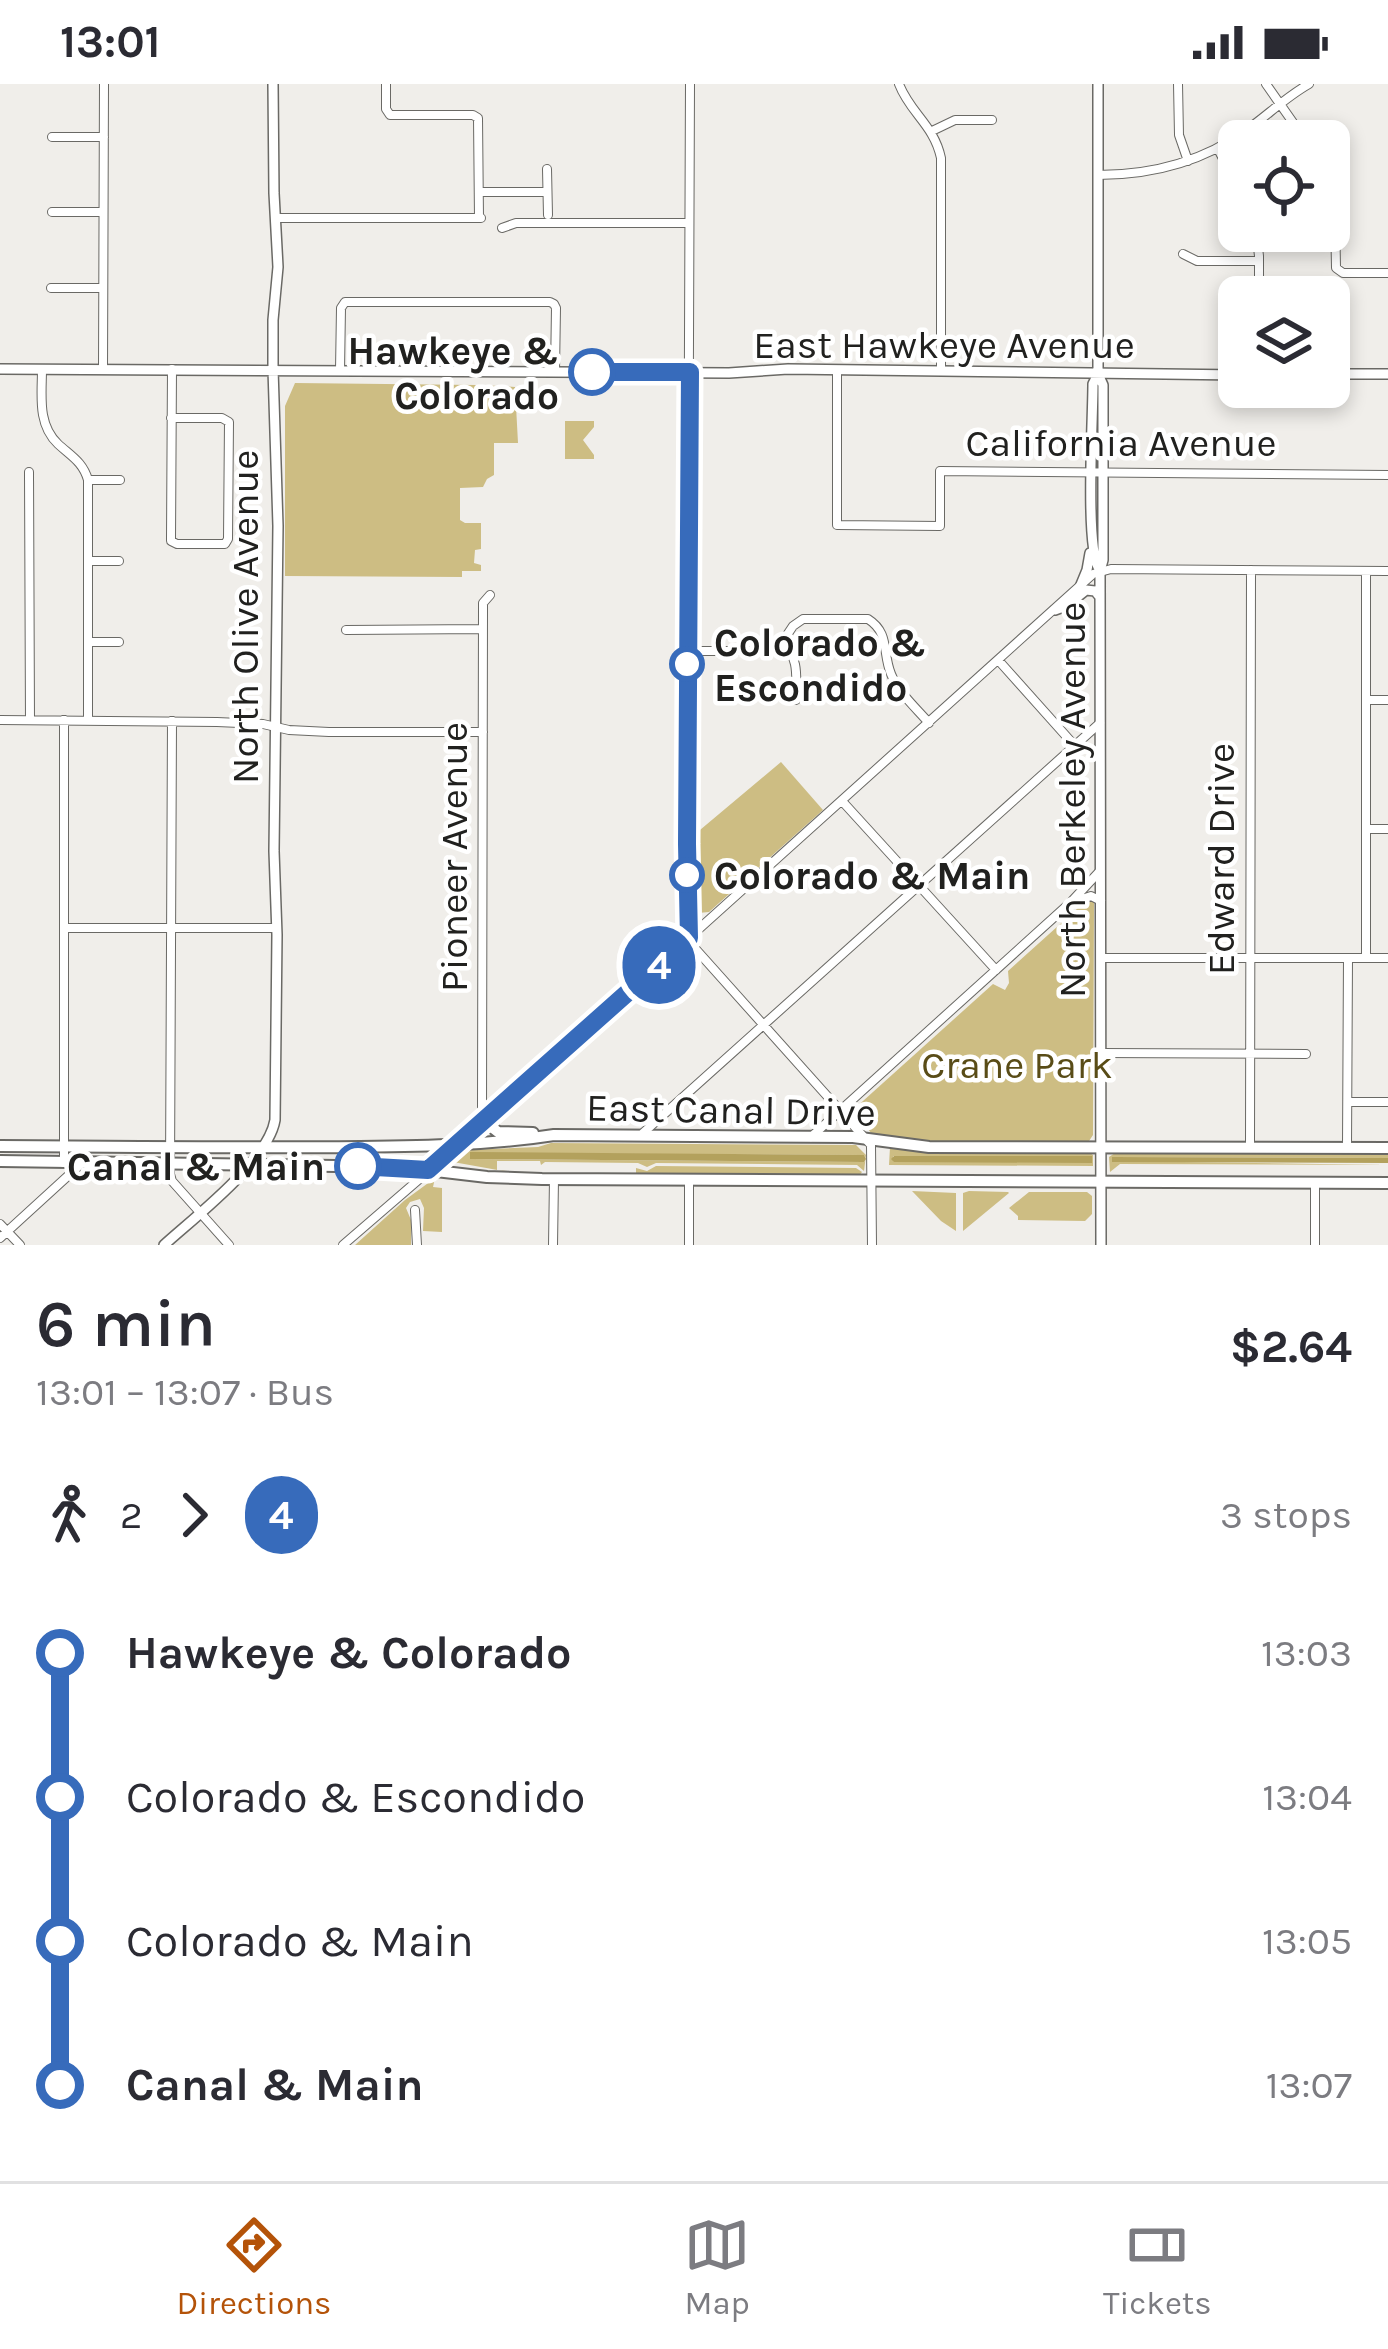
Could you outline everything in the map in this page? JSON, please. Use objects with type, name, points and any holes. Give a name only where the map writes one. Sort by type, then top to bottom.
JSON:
[{"type":"main road","points":[[485,1122],[498,1132],[554,1135]]},
{"type":"main road","name":"East Canal Drive","points":[[0,1146],[263,1148],[460,1144],[554,1135],[811,1137],[929,1147],[1388,1148]]},
{"type":"main road","name":"East Canal Drive","points":[[0,1161],[402,1167],[554,1179],[1388,1183]]},
{"type":"street","points":[[103,369],[104,84]]},
{"type":"street","name":"North Olive Avenue","points":[[263,1148],[272,1133],[276,1108],[278,526],[273,320],[278,280],[273,84]]},
{"type":"street","points":[[275,218],[481,218],[478,118],[392,115],[386,112],[386,84]]},
{"type":"street","points":[[690,84],[689,938],[874,1150],[872,1245]]},
{"type":"street","points":[[899,84],[939,148],[941,370]]},
{"type":"street","name":"North Berkeley Avenue","points":[[1098,84],[1098,374],[1103,385],[1092,530],[1094,560],[1100,571]]},
{"type":"street","points":[[1178,84],[1180,140],[1188,161]]},
{"type":"street","points":[[1266,84],[1291,120]]},
{"type":"street","points":[[1257,120],[1309,84]]},
{"type":"street","points":[[932,131],[955,120],[992,119]]},
{"type":"street","points":[[52,137],[104,137]]},
{"type":"street","points":[[1098,175],[1143,172],[1218,148]]},
{"type":"street","points":[[547,169],[548,215]]},
{"type":"street","points":[[479,192],[548,192]]},
{"type":"street","points":[[52,212],[104,212]]},
{"type":"street","points":[[502,228],[513,224],[689,224]]},
{"type":"street","points":[[1258,252],[1259,276]]},
{"type":"street","points":[[1336,252],[1336,268],[1343,273],[1388,273]]},
{"type":"street","points":[[1184,254],[1197,261],[1259,261]]},
{"type":"street","points":[[51,288],[104,288]]},
{"type":"street","points":[[340,370],[344,302],[550,302],[556,308],[555,371]]},
{"type":"street","name":"East Hawkeye Avenue","points":[[0,369],[1218,375]]},
{"type":"street","points":[[172,369],[172,418],[173,543],[226,543],[230,425],[227,420],[172,418]]},
{"type":"street","points":[[42,370],[45,424],[82,465],[88,480],[88,720]]},
{"type":"street","name":"California Avenue","points":[[837,370],[837,525],[940,526],[940,471],[1388,475]]},
{"type":"street","points":[[1350,374],[1388,374]]},
{"type":"street","points":[[29,472],[30,720]]},
{"type":"street","name":"North Berkeley Avenue","points":[[1098,472],[1103,560],[1101,1245]]},
{"type":"street","points":[[88,480],[120,480]]},
{"type":"street","points":[[1080,587],[1092,530]]},
{"type":"street","points":[[89,561],[119,561]]},
{"type":"street","name":"Edward Drive","points":[[1250,570],[1250,1148]]},
{"type":"street","points":[[343,1245],[1100,571],[1388,572]]},
{"type":"street","points":[[1366,571],[1366,958]]},
{"type":"street","points":[[1055,610],[1088,589],[1102,603]]},
{"type":"street","name":"Pioneer Avenue","points":[[485,1122],[483,603],[490,595]]},
{"type":"street","points":[[688,651],[763,651],[782,642],[806,618],[871,620],[884,635],[893,680],[928,723]]},
{"type":"street","points":[[346,630],[483,629]]},
{"type":"street","points":[[88,642],[119,642]]},
{"type":"street","points":[[782,642],[795,658],[796,700]]},
{"type":"street","points":[[999,661],[1075,746],[1091,747],[1102,756]]},
{"type":"street","points":[[1366,700],[1388,700]]},
{"type":"street","points":[[0,720],[260,723],[316,732],[483,732]]},
{"type":"street","points":[[64,720],[64,1163]]},
{"type":"street","points":[[172,721],[170,1165],[172,1181],[229,1245]]},
{"type":"street","points":[[640,1136],[1102,722]]},
{"type":"street","points":[[842,801],[996,970]]},
{"type":"street","points":[[1366,829],[1388,829]]},
{"type":"street","points":[[811,1137],[1071,902],[1102,865]]},
{"type":"street","points":[[1071,902],[1091,896],[1102,901]]},
{"type":"street","points":[[688,910],[698,919],[714,915]]},
{"type":"street","points":[[64,928],[277,928]]},
{"type":"street","points":[[1101,958],[1388,958]]},
{"type":"street","points":[[1348,958],[1348,1148]]},
{"type":"street","points":[[1101,1053],[1306,1054]]},
{"type":"street","points":[[1348,1102],[1388,1102]]},
{"type":"street","points":[[164,1245],[263,1148]]},
{"type":"street","points":[[20,1245],[2,1231],[81,1164]]},
{"type":"street","points":[[554,1179],[554,1245]]},
{"type":"street","points":[[689,1180],[689,1245]]},
{"type":"street","points":[[1315,1183],[1315,1245]]},
{"type":"street","points":[[416,1210],[417,1245]]},
{"type":"green space","points":[[295,383],[476,385],[483,392],[482,385],[515,387],[518,443],[494,443],[494,475],[483,487],[460,488],[460,520],[481,523],[481,549],[475,550],[474,563],[481,565],[481,571],[462,571],[462,577],[285,576],[285,406]]},
{"type":"green space","points":[[565,421],[594,421],[583,440],[594,459],[565,459]]},
{"type":"green space","points":[[781,762],[823,810],[709,912],[698,913],[693,905],[694,835]]},
{"type":"green space","name":"Crane Park","points":[[1088,899],[1094,902],[1093,1135],[1089,1141],[928,1141],[871,1133],[853,1110],[993,984],[1005,990],[1008,971]]},
{"type":"green space","points":[[551,1143],[856,1145],[866,1155],[470,1153],[470,1159],[865,1160],[864,1171],[857,1165],[656,1163],[647,1167],[638,1163],[497,1161],[497,1170],[453,1162],[466,1150]]},
{"type":"green space","points":[[890,1147],[1093,1155],[1093,1166],[889,1165]],"holes":[[[893,1156],[1091,1156],[1092,1162],[894,1162]]]},
{"type":"green space","points":[[1115,1153],[1388,1153],[1388,1158],[1113,1157],[1112,1161],[1388,1165],[1120,1164],[1110,1172],[1109,1157]]},
{"type":"green space","points":[[656,1166],[856,1168],[862,1172],[859,1176],[636,1174],[636,1168],[647,1171]]},
{"type":"green space","points":[[435,1178],[433,1187],[442,1188],[442,1232],[423,1231],[420,1199],[406,1208],[411,1245],[355,1245],[405,1200]]},
{"type":"green space","points":[[912,1191],[956,1193],[956,1231],[941,1221]]},
{"type":"green space","points":[[1029,1192],[1087,1192],[1092,1196],[1092,1214],[1085,1221],[1018,1220],[1009,1208]]},
{"type":"green space","points":[[963,1193],[1009,1193],[963,1231]]},
{"type":"shaded area","points":[[470,1152],[864,1155],[866,1159],[470,1159]]},
{"type":"shaded area","points":[[894,1156],[1092,1156],[1092,1163],[894,1162]]},
{"type":"shaded area","points":[[1112,1157],[1388,1158],[1388,1163],[1112,1162]]},
{"type":"bus line","name":"4","points":[[358,1166],[428,1170],[689,938],[690,372],[592,372]]},
{"type":"place","name":"Hawkeye & Colorado","points":[[592,372]]},
{"type":"place","name":"Colorado & Escondido","points":[[687,664]]},
{"type":"place","name":"Colorado & Main","points":[[687,875]]},
{"type":"place","name":"Canal & Main","points":[[358,1166]]}]
